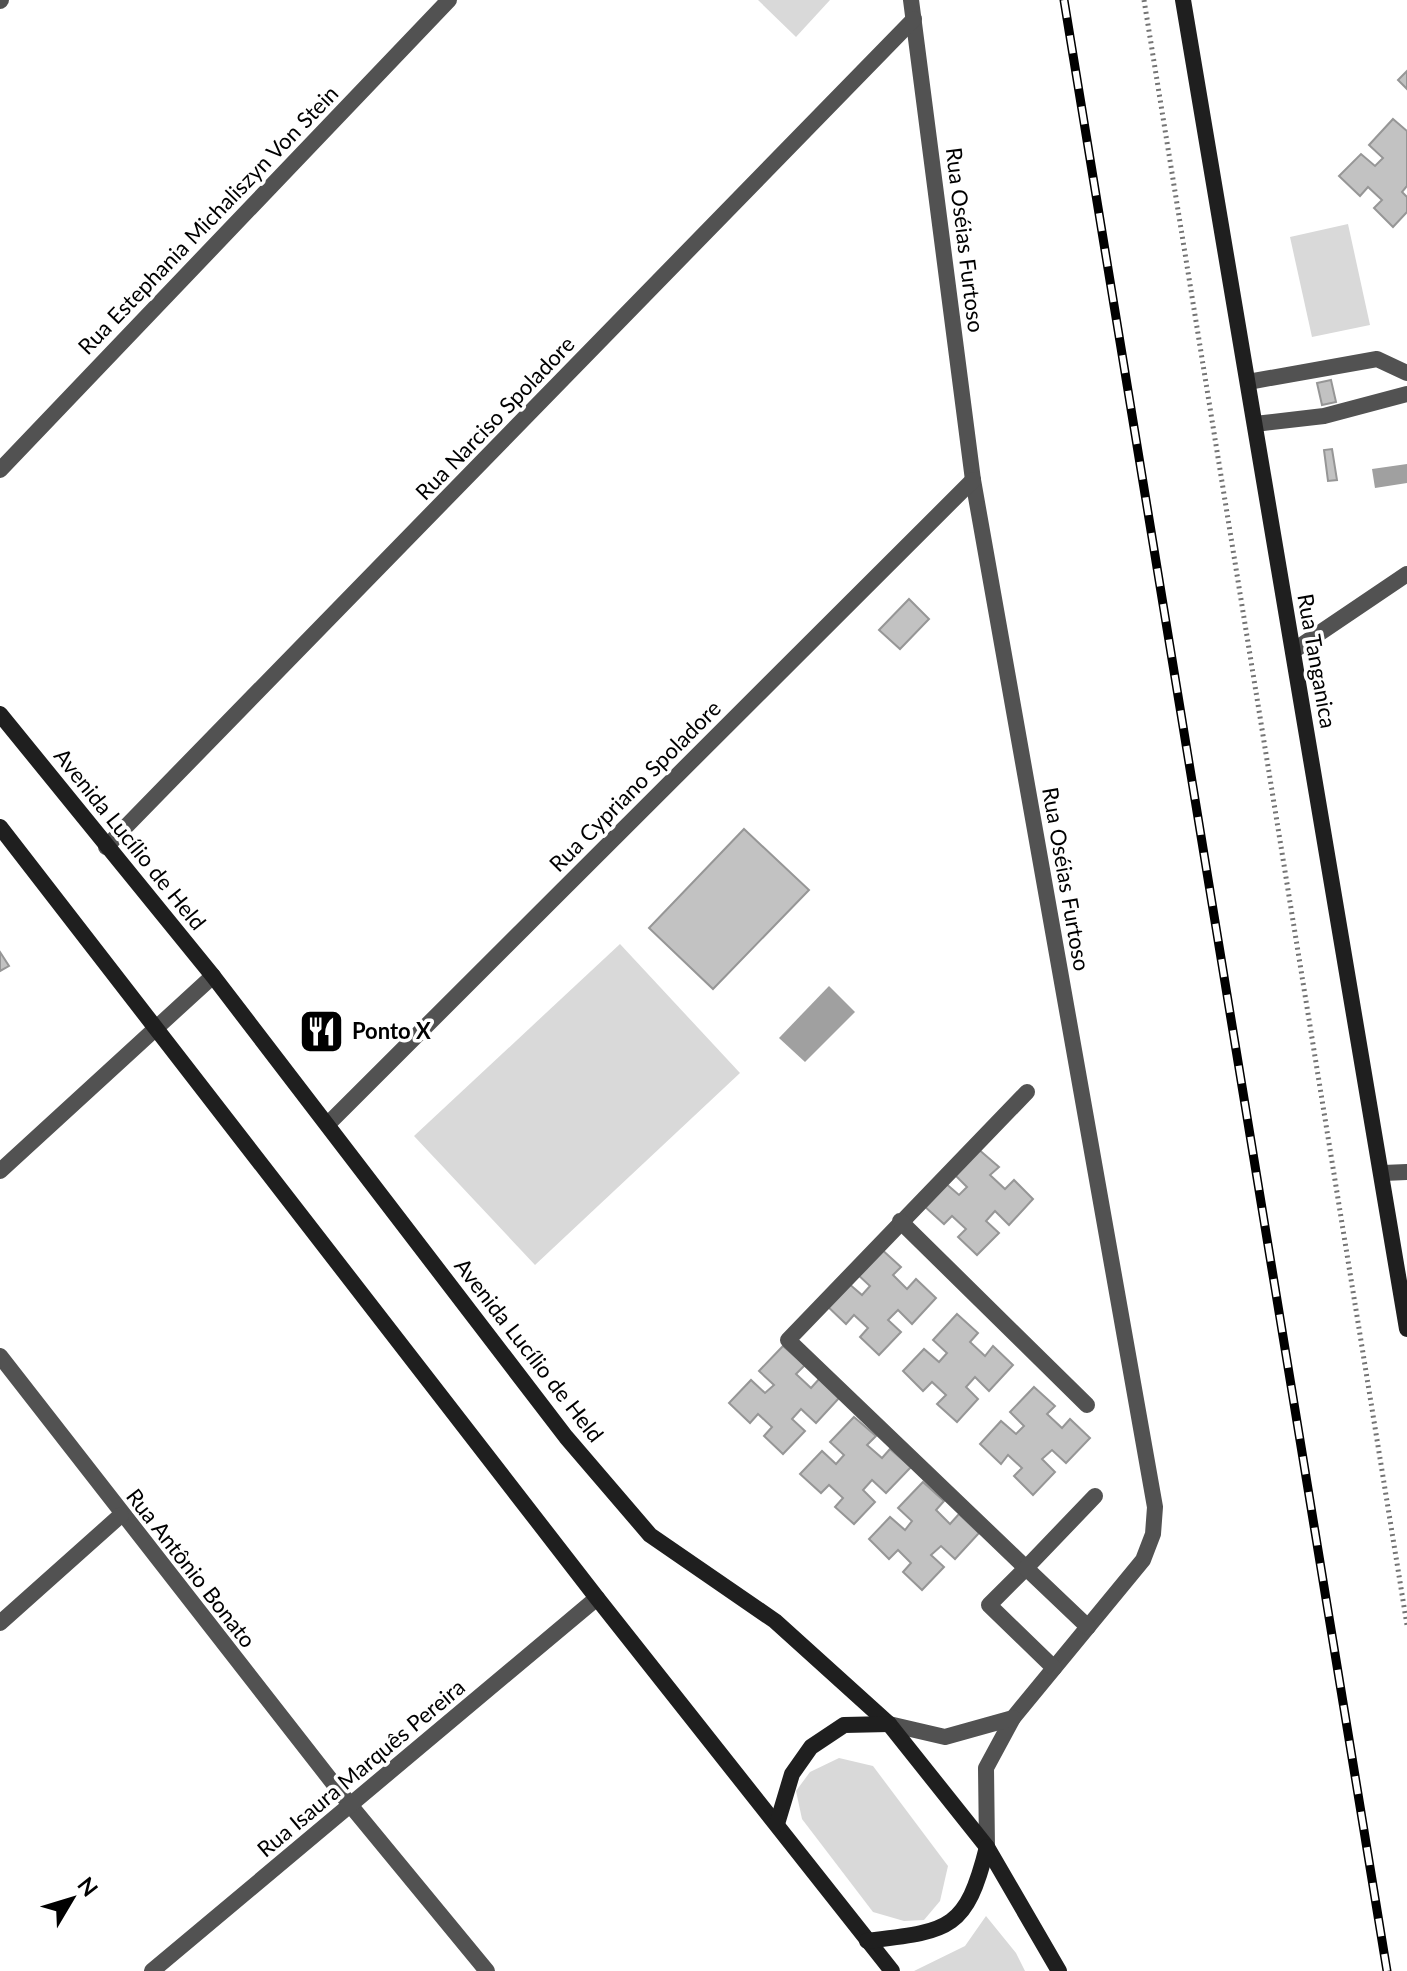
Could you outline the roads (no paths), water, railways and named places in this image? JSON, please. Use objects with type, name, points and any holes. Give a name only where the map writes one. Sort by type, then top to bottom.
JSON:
[{"type":"main road","name":"Rua Tanganica","points":[[1183,0],[1404,1291],[1407,1329]]},
{"type":"main road","name":"Avenida Lucílio de Held","points":[[0,714],[213,976],[566,1437],[650,1535],[775,1621],[889,1724],[987,1847],[1059,1971]]},
{"type":"main road","points":[[0,827],[597,1598],[892,1971]]},
{"type":"main road","points":[[777,1824],[792,1774],[811,1747],[844,1725],[889,1724]]},
{"type":"main road","points":[[867,1941],[927,1934],[958,1919],[977,1887],[987,1847]]},
{"type":"street","name":"Rua Estephania Michaliszyn Von Stein","points":[[0,470],[449,0]]},
{"type":"street","name":"Rua Oséias Furtoso","points":[[911,0],[973,480],[1155,1507],[1153,1534],[1143,1560],[1013,1718],[986,1768],[987,1847]]},
{"type":"street","name":"Rua Narciso Spoladore","points":[[106,847],[914,19]]},
{"type":"street","points":[[1248,382],[1377,359],[1407,373]]},
{"type":"street","points":[[1255,424],[1324,416],[1407,394]]},
{"type":"street","name":"Rua Cypriano Spoladore","points":[[328,1124],[973,480]]},
{"type":"street","points":[[1293,651],[1407,574]]},
{"type":"street","points":[[0,1171],[213,976]]},
{"type":"street","points":[[1027,1092],[788,1340],[1088,1627]]},
{"type":"street","points":[[1383,1173],[1407,1172]]},
{"type":"street","points":[[900,1221],[1087,1405]]},
{"type":"street","name":"Rua Antônio Bonato","points":[[0,1356],[351,1806],[487,1971]]},
{"type":"street","points":[[1054,1668],[989,1605],[1095,1496]]},
{"type":"street","points":[[0,1623],[121,1515]]},
{"type":"street","name":"Rua Isaura Marquês Pereira","points":[[152,1971],[597,1598]]},
{"type":"street","points":[[889,1724],[945,1737],[1013,1718]]},
{"type":"railway","points":[[1064,0],[1387,1971]]},
{"type":"place","name":"Ponto X","points":[[321,1031]]}]
